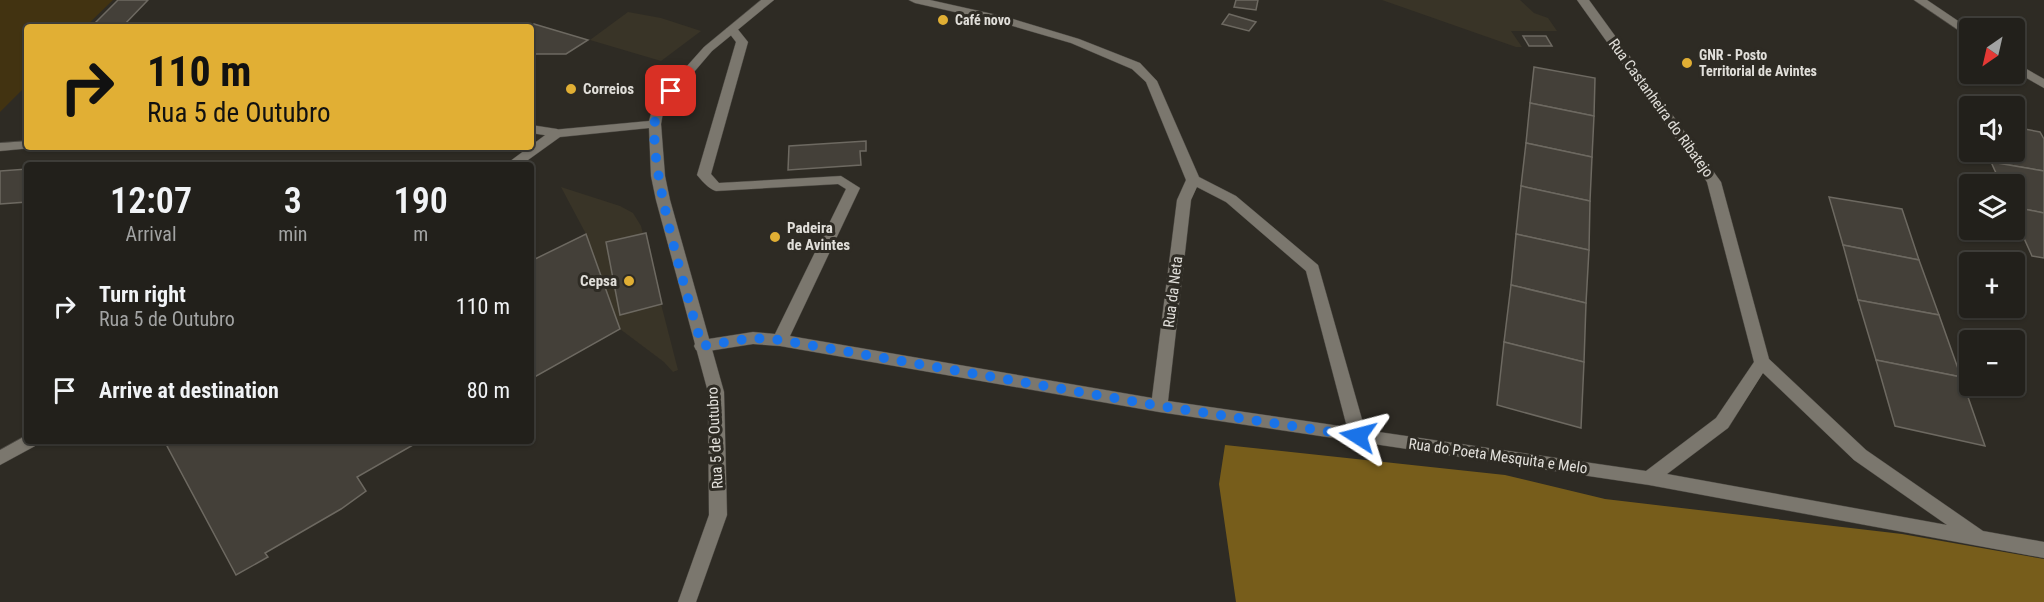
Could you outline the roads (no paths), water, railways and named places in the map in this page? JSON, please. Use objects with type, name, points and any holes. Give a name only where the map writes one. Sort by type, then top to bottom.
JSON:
[{"type":"street","name":"Rua 5 de Outubro","points":[[687,602],[718,515],[716,392],[663,201],[658,176],[655,124],[658,106],[708,49],[768,0]]},
{"type":"street","name":"Rua Castanheira do Ribatejo","points":[[1583,0],[1714,182],[1762,362]]},
{"type":"street","points":[[1920,0],[1959,27]]},
{"type":"street","points":[[922,1],[1002,19],[1075,41],[1136,66],[1151,81],[1193,180],[1231,199],[1313,269],[1358,436]]},
{"type":"street","points":[[732,29],[742,42],[704,175],[716,187],[841,180],[853,188],[780,340]]},
{"type":"street","points":[[2025,72],[2044,84]]},
{"type":"street","points":[[534,130],[557,134],[655,124]]},
{"type":"street","points":[[534,150],[557,134]]},
{"type":"street","points":[[0,147],[24,145]]},
{"type":"street","points":[[516,162],[534,150]]},
{"type":"street","name":"Rua da Neta","points":[[1160,406],[1184,200],[1193,180]]},
{"type":"street","name":"Rua do Poeta Mesquita e Melo","points":[[702,346],[753,338],[780,340],[1160,406],[1648,478],[2044,549]]},
{"type":"street","points":[[1648,478],[1722,423],[1762,362],[1860,455],[1979,538]]},
{"type":"street","points":[[0,458],[24,444]]},
{"type":"place","name":"Café novo","points":[[943,20]]},
{"type":"place","name":"GNR - Posto Territorial de Avintes","points":[[1687,63]]},
{"type":"place","name":"Correios","points":[[571,89]]},
{"type":"place","name":"Padeira de Avintes","points":[[775,237]]},
{"type":"place","name":"Cepsa","points":[[629,281]]}]
